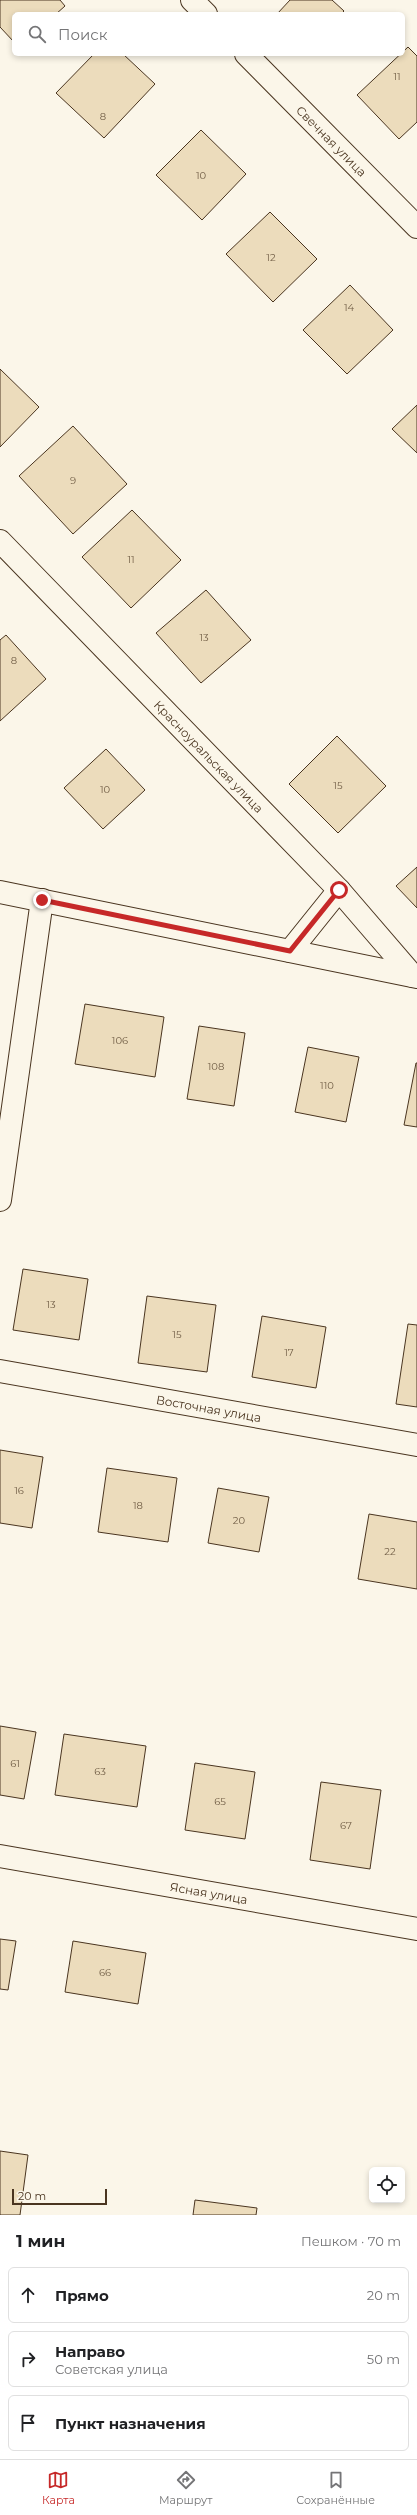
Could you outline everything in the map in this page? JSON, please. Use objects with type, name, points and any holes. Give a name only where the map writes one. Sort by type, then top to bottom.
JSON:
[{"type":"street","points":[[192,0],[204,12]]},
{"type":"street","name":"Свечная улица","points":[[248,56],[417,227]]},
{"type":"street","name":"Красноуральская улица","points":[[0,541],[339,890],[415,976]]},
{"type":"street","points":[[290,951],[339,890]]},
{"type":"street","points":[[0,892],[415,976]]},
{"type":"street","points":[[0,1200],[42,900]]},
{"type":"street","name":"Восточная улица","points":[[0,1371],[417,1445]]},
{"type":"street","name":"Ясная улица","points":[[0,1856],[417,1929]]},
{"type":"building","points":[[0,0],[60,0],[65,6],[58,12],[12,12],[12,40],[0,27]]},
{"type":"building","points":[[290,0],[332,0],[344,11],[343,12],[279,12]]},
{"type":"building","points":[[408,47],[417,56],[417,122],[399,139],[357,95],[398,56],[405,56],[405,50]]},
{"type":"building","points":[[92,56],[125,56],[155,84],[104,138],[56,93]]},
{"type":"building","points":[[201,130],[246,174],[202,220],[156,175]]},
{"type":"building","points":[[270,212],[317,259],[273,302],[226,254]]},
{"type":"building","points":[[350,285],[393,330],[347,374],[303,330]]},
{"type":"building","points":[[0,369],[39,407],[0,447]]},
{"type":"building","points":[[417,405],[417,453],[392,429]]},
{"type":"building","points":[[73,426],[127,484],[73,534],[19,476]]},
{"type":"building","points":[[132,510],[181,560],[131,608],[82,557]]},
{"type":"building","points":[[206,590],[251,640],[201,683],[156,633]]},
{"type":"building","points":[[6,635],[46,679],[0,721],[0,640]]},
{"type":"building","points":[[337,736],[386,786],[338,833],[289,784]]},
{"type":"building","points":[[106,749],[145,790],[103,829],[64,788]]},
{"type":"building","points":[[417,867],[417,908],[396,886]]},
{"type":"building","points":[[85,1004],[164,1017],[155,1077],[75,1064]]},
{"type":"building","points":[[199,1026],[245,1033],[234,1106],[187,1099]]},
{"type":"building","points":[[308,1047],[359,1057],[346,1122],[295,1112]]},
{"type":"building","points":[[417,1063],[417,1127],[404,1125]]},
{"type":"building","points":[[23,1269],[88,1279],[79,1340],[13,1330]]},
{"type":"building","points":[[147,1296],[216,1305],[207,1372],[138,1363]]},
{"type":"building","points":[[262,1316],[326,1327],[316,1388],[252,1377]]},
{"type":"building","points":[[408,1324],[417,1325],[417,1407],[396,1404]]},
{"type":"building","points":[[0,1450],[43,1457],[32,1528],[0,1523]]},
{"type":"building","points":[[107,1468],[177,1478],[168,1542],[98,1532]]},
{"type":"building","points":[[218,1488],[269,1497],[259,1552],[208,1543]]},
{"type":"building","points":[[369,1514],[417,1522],[417,1589],[358,1579]]},
{"type":"building","points":[[0,1726],[36,1732],[24,1799],[0,1795]]},
{"type":"building","points":[[64,1734],[146,1746],[137,1807],[55,1795]]},
{"type":"building","points":[[195,1763],[255,1772],[245,1839],[185,1830]]},
{"type":"building","points":[[321,1782],[381,1790],[370,1869],[310,1860]]},
{"type":"building","points":[[0,1939],[16,1941],[8,1990],[0,1989]]},
{"type":"building","points":[[73,1941],[146,1953],[138,2004],[65,1992]]},
{"type":"building","points":[[0,2151],[28,2155],[20,2215],[0,2215]]},
{"type":"building","points":[[195,2200],[257,2208],[256,2215],[193,2215]]},
{"type":"route","points":[[42,900],[290,951],[339,890]]}]
